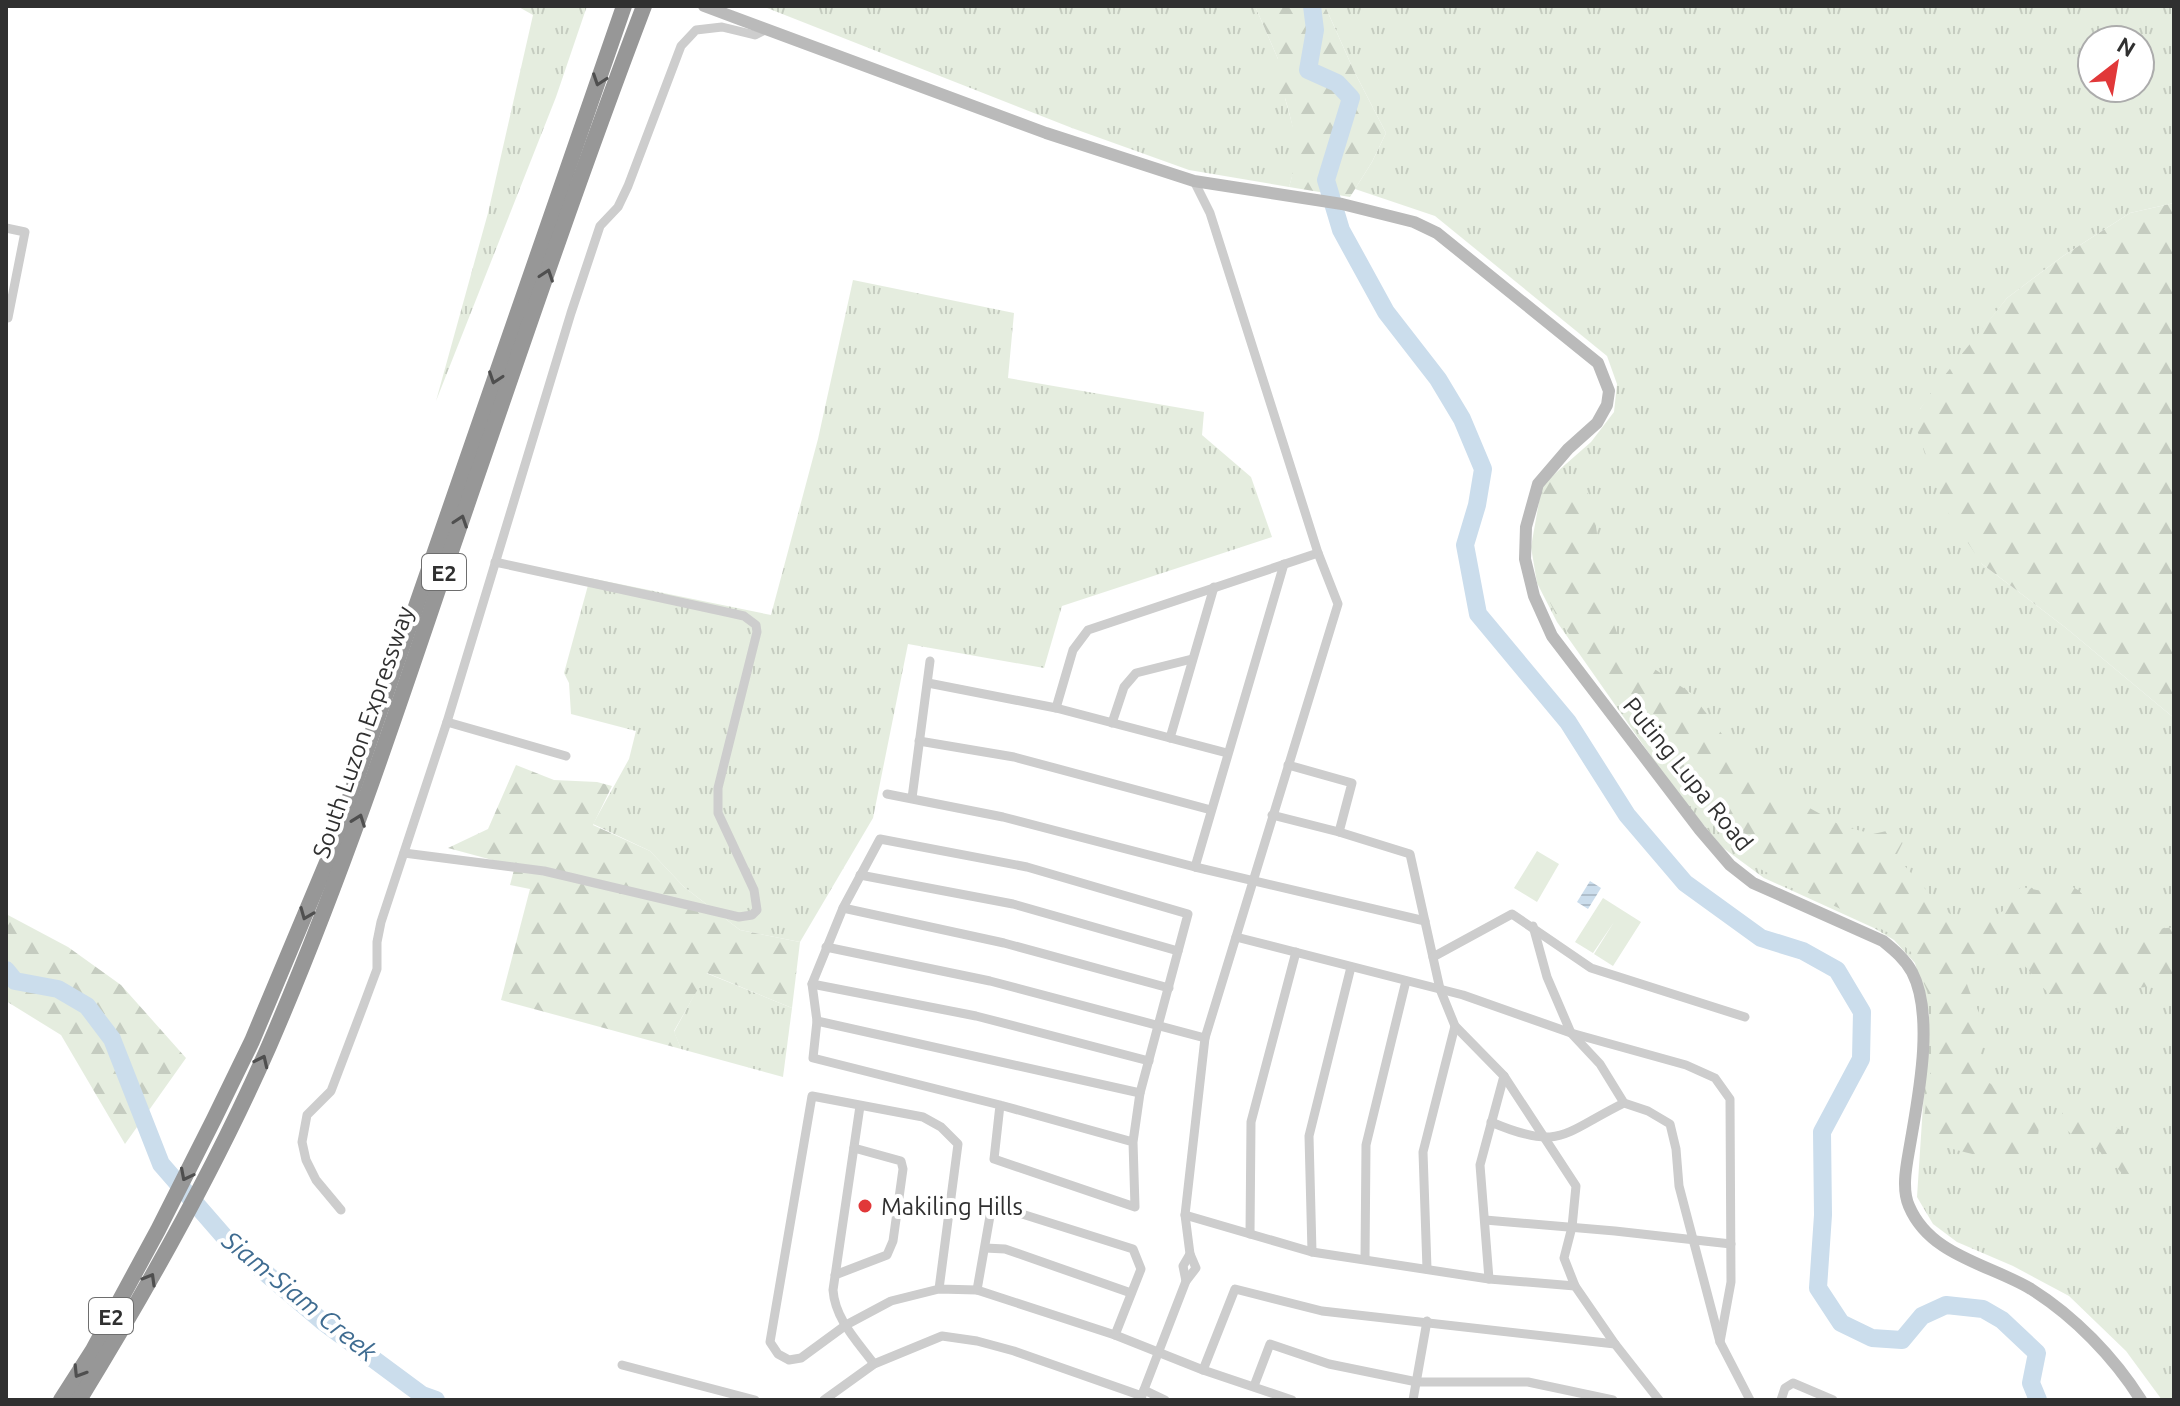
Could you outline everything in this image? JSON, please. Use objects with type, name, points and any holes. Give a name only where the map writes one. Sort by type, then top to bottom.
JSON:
[{"type":"highway","name":"South Luzon Expressway","points":[[61,1400],[93,1350],[214,1119],[258,1028],[330,855],[624,6]]},
{"type":"highway","name":"South Luzon Expressway","points":[[79,1400],[173,1239],[229,1132],[279,1023],[343,864],[512,374],[644,6]]},
{"type":"street","points":[[704,6],[1046,133],[1194,181],[1210,213],[1318,553],[1338,604],[1205,1038],[1185,1215],[1190,1254],[1196,1268],[1186,1281],[1142,1395]]},
{"type":"street","points":[[341,1210],[316,1180],[306,1160],[302,1142],[307,1115],[331,1091],[377,969],[381,922],[447,722],[600,226],[618,207],[628,186],[681,46],[696,30],[722,27],[755,35],[765,30]]},
{"type":"street","name":"Puting Lupa Road","points":[[1194,181],[1342,204],[1414,222],[1437,233],[1598,363],[1609,391],[1607,405],[1597,423],[1568,449],[1538,484],[1526,527],[1525,559],[1534,596],[1552,636],[1730,865],[1753,883],[1883,941],[1900,955],[1912,972],[1920,998],[1923,1035],[1920,1083],[1906,1176],[1908,1204],[1925,1231],[1955,1256],[1983,1265],[2019,1283],[2070,1319],[2128,1378],[2141,1400]]},
{"type":"street","points":[[6,228],[25,232],[10,286],[8,318]]},
{"type":"street","points":[[1056,708],[1073,650],[1088,630],[1318,553]]},
{"type":"street","points":[[404,853],[544,871],[739,917],[752,915],[757,910],[754,890],[718,813],[717,802],[757,632],[756,625],[744,616],[495,562]]},
{"type":"street","points":[[1195,867],[1284,564]]},
{"type":"street","points":[[1170,738],[1214,587]]},
{"type":"street","points":[[1112,723],[1124,687],[1136,673],[1192,659]]},
{"type":"street","points":[[912,798],[930,661]]},
{"type":"street","points":[[928,683],[1056,708],[1227,753]]},
{"type":"street","points":[[447,722],[566,756]]},
{"type":"street","points":[[919,741],[1014,757],[1211,810]]},
{"type":"street","points":[[1288,765],[1352,783],[1339,832]]},
{"type":"street","points":[[887,794],[1003,817],[1195,867],[1425,921]]},
{"type":"street","points":[[1272,815],[1410,854],[1440,989],[1455,1026],[1504,1076],[1576,1186],[1572,1227],[1564,1258],[1575,1286],[1659,1400]]},
{"type":"street","points":[[1000,1105],[994,1159],[1135,1207],[1133,1142],[1140,1093],[1188,914],[1027,867],[880,839],[843,908],[812,984],[817,1021],[813,1058],[1000,1105],[1133,1142]]},
{"type":"street","points":[[860,875],[1013,904],[1178,951]]},
{"type":"street","points":[[843,908],[1004,943],[1169,988]]},
{"type":"street","points":[[1433,957],[1512,914],[1591,968],[1745,1017]]},
{"type":"street","points":[[1533,926],[1547,977],[1571,1033],[1600,1064],[1624,1103],[1648,1111],[1670,1124],[1679,1186],[1720,1342],[1750,1400]]},
{"type":"street","points":[[1236,937],[1440,989],[1520,1013],[1571,1033],[1686,1065],[1715,1078],[1730,1099],[1731,1282],[1720,1342]]},
{"type":"street","points":[[826,947],[990,981],[1205,1038]]},
{"type":"street","points":[[1250,1234],[1251,1122],[1296,952]]},
{"type":"street","points":[[1312,1252],[1309,1136],[1351,967]]},
{"type":"street","points":[[1365,1259],[1366,1145],[1406,981]]},
{"type":"street","points":[[812,984],[976,1016],[1149,1061]]},
{"type":"street","points":[[817,1021],[1140,1093]]},
{"type":"street","points":[[1427,1269],[1423,1152],[1455,1026]]},
{"type":"street","points":[[1489,1279],[1480,1165],[1504,1076]]},
{"type":"street","points":[[939,1289],[958,1144],[941,1127],[923,1117],[812,1096],[770,1342],[778,1354],[789,1360],[801,1358],[846,1325],[891,1301],[939,1289],[977,1290],[1115,1335],[1203,1370],[1292,1400]]},
{"type":"street","points":[[1491,1122],[1520,1134],[1546,1139],[1569,1134],[1624,1103]]},
{"type":"street","points":[[860,1106],[835,1275],[834,1305],[874,1364]]},
{"type":"street","points":[[835,1275],[887,1255],[893,1241],[903,1169],[901,1161],[854,1148]]},
{"type":"street","points":[[977,1290],[990,1216],[1006,1209],[1133,1249],[1141,1269],[1115,1335]]},
{"type":"street","points":[[1185,1215],[1312,1252],[1489,1279],[1575,1286]]},
{"type":"street","points":[[1485,1220],[1731,1244]]},
{"type":"street","points":[[985,1248],[1005,1249],[1131,1293]]},
{"type":"street","points":[[1203,1370],[1235,1289],[1322,1311],[1615,1344]]},
{"type":"street","points":[[1413,1400],[1427,1321]]},
{"type":"street","points":[[824,1400],[874,1364],[942,1336],[1014,1351],[1165,1400]]},
{"type":"street","points":[[1254,1386],[1270,1344],[1329,1364],[1417,1382],[1528,1382],[1613,1400]]},
{"type":"street","points":[[622,1365],[724,1396],[755,1400]]},
{"type":"street","points":[[1781,1400],[1785,1388],[1793,1383],[1833,1400]]},
{"type":"green space","points":[[517,6],[587,6],[556,97],[436,401],[488,213],[533,15]]},
{"type":"green space","points":[[762,6],[1255,6],[1278,59],[1296,138],[1296,163],[1289,187],[1189,170],[1072,128]]},
{"type":"green space","points":[[1255,6],[1325,6],[1386,133],[1350,197],[1289,187],[1295,152],[1294,132],[1285,98],[1265,89],[1278,59]]},
{"type":"green space","points":[[1325,6],[2174,6],[2174,203],[2130,213],[2063,256],[2007,298],[1920,409],[1982,564],[2066,628],[2174,718],[2174,1400],[2162,1400],[2126,1351],[2069,1296],[2013,1266],[1957,1242],[1933,1224],[1917,1197],[1929,1014],[1915,963],[1894,940],[1764,878],[1722,847],[1674,789],[1557,622],[1537,583],[1531,547],[1542,485],[1591,442],[1614,412],[1617,384],[1607,356],[1435,216],[1355,189],[1386,133]]},
{"type":"green space","points":[[2174,203],[2174,718],[2066,628],[1982,564],[1945,508],[1917,430],[1920,409],[1932,391],[2007,298],[2063,256],[2130,213]]},
{"type":"green space","points":[[853,280],[1014,313],[1008,378],[1204,412],[1202,435],[1251,477],[1272,537],[1062,606],[1044,668],[908,644],[873,818],[800,942],[740,930],[684,887],[650,851],[593,824],[629,759],[636,731],[571,714],[569,683],[564,673],[590,578],[771,615],[818,439]]},
{"type":"green space","points":[[1553,477],[1566,477],[1583,487],[1589,495],[1600,554],[1607,569],[1607,606],[1620,641],[1630,653],[1691,693],[1746,766],[1779,791],[1842,826],[1873,834],[1891,830],[1901,833],[1904,840],[1896,856],[1943,909],[1959,920],[1989,919],[2003,911],[2007,901],[2021,887],[2049,891],[2065,885],[2079,891],[2103,929],[2120,938],[2174,928],[2174,992],[2147,987],[2097,1000],[2072,1002],[2051,995],[2027,968],[2014,959],[1984,954],[1970,959],[1966,965],[1968,986],[1984,1032],[1978,1061],[1982,1078],[2012,1098],[2038,1121],[2036,1142],[2024,1159],[1984,1157],[1921,1141],[1931,1066],[1933,1014],[1911,952],[1889,933],[1752,865],[1726,842],[1560,622],[1540,580],[1536,556],[1542,496]]},
{"type":"green space","points":[[516,765],[554,780],[597,782],[612,786],[593,825],[650,851],[684,887],[740,930],[800,942],[792,1008],[707,973],[674,1031],[681,1049],[501,1000],[530,889],[510,885],[515,866],[448,848],[488,829]]},
{"type":"green space","points":[[1537,851],[1559,864],[1537,902],[1514,888]]},
{"type":"green space","points":[[1603,898],[1641,922],[1613,966],[1594,954],[1614,922],[1593,953],[1575,942]]},
{"type":"green space","points":[[6,914],[68,947],[121,985],[186,1058],[125,1144],[61,1035],[6,1001]]},
{"type":"green space","points":[[706,973],[792,1008],[783,1077],[681,1049],[674,1032]]},
{"type":"green space","points":[[2083,1107],[2098,1116],[2101,1123],[2117,1128],[2128,1139],[2136,1162],[2137,1186],[2133,1186],[2094,1147],[2074,1137],[2059,1122],[2064,1109]]},
{"type":"water","points":[[1590,881],[1601,888],[1588,909],[1577,902]]},
{"type":"waterway","points":[[1312,6],[1315,30],[1308,70],[1337,83],[1351,98],[1326,180],[1341,230],[1386,312],[1438,379],[1462,419],[1483,469],[1477,505],[1465,545],[1478,614],[1568,722],[1627,815],[1685,883],[1761,938],[1803,951],[1837,970],[1862,1012],[1861,1059],[1822,1132],[1823,1215],[1818,1288],[1841,1323],[1872,1338],[1902,1340],[1922,1316],[1946,1305],[1983,1309],[2002,1320],[2037,1353],[2031,1383],[2038,1400]]},
{"type":"waterway","name":"Siam-Siam Creek","points":[[6,970],[15,981],[58,989],[87,1006],[112,1039],[161,1164],[228,1241],[322,1321],[422,1395],[436,1400]]},
{"type":"place","name":"Makiling Hills","points":[[865,1206]]}]
